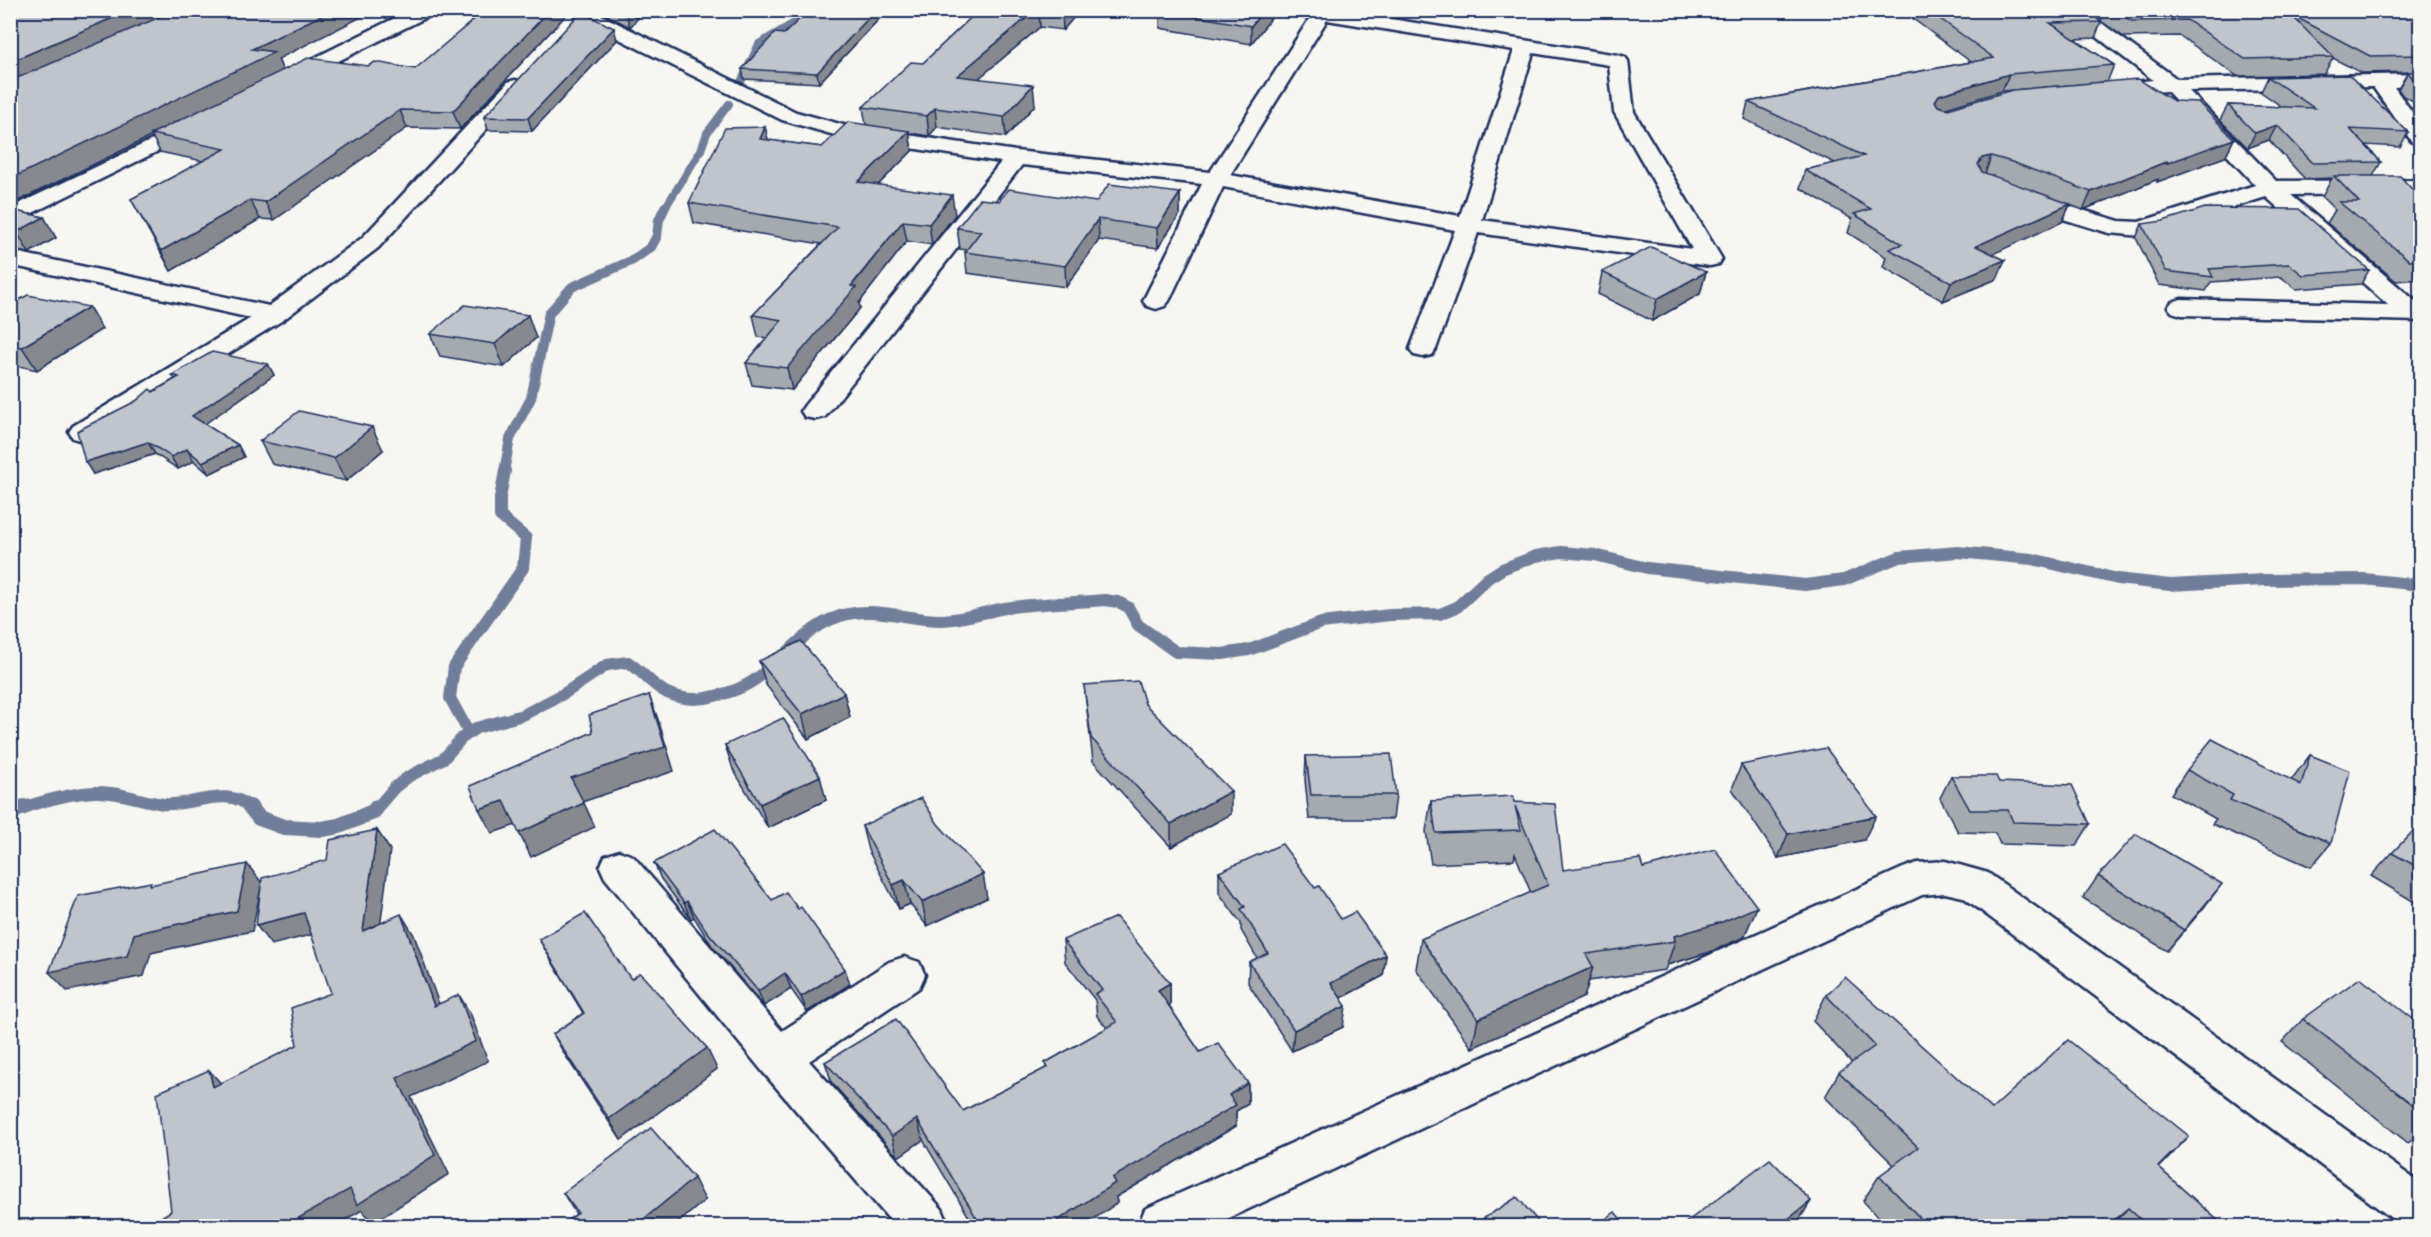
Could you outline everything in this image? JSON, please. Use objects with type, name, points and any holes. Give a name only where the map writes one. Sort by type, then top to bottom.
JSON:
[{"type":"street","points":[[266,90],[426,10]]},
{"type":"street","points":[[575,18],[789,116],[845,132],[1016,158],[1216,179],[1469,225],[1710,259],[1624,112],[1618,61],[1323,12],[1296,10]]},
{"type":"street","points":[[1156,301],[1216,179],[1323,12]]},
{"type":"street","points":[[2074,12],[2109,12]]},
{"type":"street","points":[[2074,12],[2172,85],[2271,188],[2417,313]]},
{"type":"street","points":[[1423,349],[1469,225],[1525,47]]},
{"type":"street","points":[[81,433],[274,315],[370,243],[527,73]]},
{"type":"street","points":[[2082,92],[2172,85],[2421,80]]},
{"type":"street","points":[[2380,82],[2421,137]]},
{"type":"street","points":[[10,217],[213,116]]},
{"type":"street","points":[[815,411],[1016,158]]},
{"type":"street","points":[[2006,192],[2064,213],[2117,228],[2134,229],[2148,227],[2271,188],[2421,187]]},
{"type":"street","points":[[10,258],[274,315]]},
{"type":"street","points":[[2181,307],[2417,313]]},
{"type":"street","points":[[619,867],[778,1058],[925,1227]]},
{"type":"street","points":[[1162,1227],[1331,1147],[1917,879],[1945,877],[1974,884],[2421,1211]]},
{"type":"street","points":[[778,1058],[904,975]]},
{"type":"building","points":[[10,10],[131,10],[10,62]]},
{"type":"building","points":[[176,10],[332,10],[252,49],[275,52],[10,179],[10,133],[16,131],[10,130],[10,81]]},
{"type":"building","points":[[492,10],[550,10],[453,111],[400,110],[265,202],[250,200],[161,251],[131,199],[225,149],[151,134],[308,58],[368,66],[375,62],[415,69],[477,17]]},
{"type":"building","points":[[809,10],[876,10],[817,73],[742,69],[775,33],[784,34]]},
{"type":"building","points":[[979,10],[1036,10],[957,76],[1033,85],[1004,117],[935,108],[927,116],[863,107],[911,62],[923,63]]},
{"type":"building","points":[[1160,10],[1264,10],[1251,26]]},
{"type":"building","points":[[1928,10],[2086,10],[2101,22],[2050,23],[2114,65],[2009,74],[1939,95],[1935,101],[1938,106],[1948,109],[2012,90],[2138,79],[2174,101],[2198,102],[2234,139],[2165,164],[2168,161],[2091,192],[2012,162],[1991,156],[1982,158],[1978,164],[1982,172],[2070,204],[1976,246],[2005,260],[1951,282],[1889,249],[1902,244],[1854,214],[1871,209],[1805,170],[1864,156],[1748,102],[1994,58]]},
{"type":"building","points":[[2116,10],[2421,10],[2421,55],[2370,56],[2290,14],[2333,57],[2245,59],[2187,20],[2131,21]]},
{"type":"building","points":[[581,12],[614,28],[528,118],[484,117]]},
{"type":"building","points":[[2421,71],[2421,83],[2413,79],[2408,72]]},
{"type":"building","points":[[2349,75],[2408,132],[2350,129],[2381,162],[2313,163],[2277,125],[2255,133],[2228,105],[2314,108],[2268,77]]},
{"type":"building","points":[[848,122],[909,131],[858,182],[952,195],[929,224],[903,221],[851,286],[856,287],[787,368],[746,363],[782,320],[753,315],[838,227],[689,203],[725,128],[765,127],[760,139],[822,147]]},
{"type":"building","points":[[2334,176],[2400,176],[2421,197],[2421,259],[2409,260],[2339,202],[2359,202]]},
{"type":"building","points":[[1109,184],[1180,193],[1157,228],[1098,219],[1065,266],[965,252],[981,231],[957,228],[980,199],[999,201],[1009,189],[1096,202]]},
{"type":"building","points":[[2205,208],[2299,209],[2369,270],[2303,275],[2289,264],[2209,269],[2213,277],[2166,271],[2142,224],[2163,221]]},
{"type":"building","points":[[10,210],[44,217],[17,232],[10,231]]},
{"type":"building","points":[[1651,247],[1706,272],[1657,299],[1602,272]]},
{"type":"building","points":[[28,295],[89,307],[22,347],[10,345],[10,305]]},
{"type":"building","points":[[465,305],[528,315],[495,344],[430,334]]},
{"type":"building","points":[[212,352],[268,364],[192,416],[238,445],[202,462],[187,449],[171,457],[148,442],[85,462],[77,431],[136,401],[150,389],[153,392],[179,377],[172,375]]},
{"type":"building","points":[[299,411],[372,427],[334,458],[260,441]]},
{"type":"building","points":[[801,641],[844,693],[802,714],[759,661]]},
{"type":"building","points":[[1138,681],[1145,704],[1231,791],[1171,824],[1091,738],[1084,685]]},
{"type":"building","points":[[649,695],[665,747],[571,778],[584,803],[519,833],[504,801],[479,809],[470,786],[593,732],[589,715]]},
{"type":"building","points":[[783,718],[820,776],[760,804],[725,745]]},
{"type":"building","points":[[2212,739],[2301,785],[2310,755],[2350,771],[2331,843],[2230,800],[2233,795],[2187,770]]},
{"type":"building","points":[[1826,748],[1876,816],[1788,834],[1741,765]]},
{"type":"building","points":[[1391,754],[1396,795],[1311,795],[1306,756]]},
{"type":"building","points":[[1951,776],[1996,776],[1999,782],[2072,785],[2090,824],[2013,822],[2008,810],[1970,810]]},
{"type":"building","points":[[1513,796],[1514,802],[1555,804],[1563,870],[1640,859],[1643,868],[1715,849],[1757,907],[1722,922],[1674,936],[1675,941],[1586,954],[1593,967],[1478,1019],[1421,939],[1548,885],[1515,806],[1521,830],[1436,833],[1431,801]]},
{"type":"building","points":[[921,798],[938,824],[983,874],[922,902],[904,880],[893,885],[862,826]]},
{"type":"building","points":[[2421,823],[2421,869],[2392,853]]},
{"type":"building","points":[[715,829],[772,900],[786,892],[798,909],[801,907],[845,969],[801,997],[785,973],[758,991],[706,930],[687,901],[684,903],[654,863]]},
{"type":"building","points":[[377,830],[363,931],[401,914],[434,1006],[459,995],[476,1041],[397,1078],[435,1155],[357,1205],[350,1189],[283,1227],[145,1227],[171,1211],[157,1093],[209,1070],[213,1087],[297,1045],[291,1008],[331,993],[304,913],[256,925],[262,878],[327,860],[330,840]]},
{"type":"building","points":[[2136,834],[2222,884],[2184,930],[2098,876]]},
{"type":"building","points":[[1282,844],[1315,888],[1319,886],[1341,919],[1355,912],[1386,955],[1331,983],[1346,1006],[1294,1030],[1249,962],[1268,953],[1241,909],[1245,907],[1219,872]]},
{"type":"building","points":[[247,864],[237,911],[134,934],[127,956],[49,972],[78,896],[151,882],[150,885]]},
{"type":"building","points":[[585,913],[631,979],[640,973],[707,1048],[609,1119],[553,1034],[584,1013],[539,939]]},
{"type":"building","points":[[1116,917],[1170,983],[1158,990],[1200,1052],[1218,1043],[1248,1083],[1229,1095],[1236,1105],[1112,1178],[1115,1183],[1048,1227],[982,1227],[917,1119],[892,1136],[825,1062],[896,1019],[963,1111],[1048,1067],[1045,1063],[1117,1022],[1095,994],[1102,990],[1063,940]]},
{"type":"building","points":[[1845,977],[1992,1109],[2068,1040],[2189,1136],[2158,1167],[2225,1227],[2149,1227],[2128,1208],[2106,1227],[1929,1227],[1879,1176],[1918,1147],[1839,1072],[1875,1046],[1826,995]]},
{"type":"building","points":[[2360,978],[2421,1025],[2421,1111],[2303,1019]]},
{"type":"building","points":[[651,1128],[694,1178],[634,1227],[559,1227],[578,1213],[563,1193]]},
{"type":"building","points":[[1770,1159],[1811,1201],[1778,1227],[1680,1227]]},
{"type":"building","points":[[1517,1197],[1543,1227],[1478,1227],[1475,1224]]},
{"type":"building","points":[[1615,1212],[1627,1227],[1595,1227]]},
{"type":"waterway","points":[[741,82],[759,44],[816,10]]},
{"type":"waterway","points":[[665,208],[701,150],[707,133],[729,104]]},
{"type":"waterway","points":[[504,472],[510,439],[531,398],[549,313],[572,287],[633,260],[651,247],[657,236],[659,220],[665,207]]},
{"type":"waterway","points":[[469,733],[450,698],[454,667],[523,568],[526,538],[500,516],[500,498],[505,471]]},
{"type":"waterway","points":[[469,733],[476,728],[523,715],[565,693],[607,665],[628,662],[656,686],[679,697],[697,699],[725,694],[753,681],[820,625],[834,618],[860,612],[943,620],[1017,606],[1105,600],[1118,602],[1128,607],[1138,625],[1176,652],[1222,654],[1249,650],[1321,623],[1390,615],[1440,614],[1457,607],[1488,578],[1502,569],[1536,556],[1561,552],[1595,555],[1647,568],[1805,585],[1844,580],[1899,557],[1958,552],[2032,559],[2118,579],[2170,585],[2264,580],[2364,579],[2420,585]]},
{"type":"waterway","points":[[376,809],[394,788],[408,777],[444,758],[469,733]]},
{"type":"waterway","points":[[19,809],[47,800],[95,792],[112,793],[163,804],[221,797],[232,798],[251,809]]},
{"type":"waterway","points":[[10,812],[24,807]]},
{"type":"waterway","points":[[250,807],[259,818],[284,827],[322,829],[339,826],[373,812],[377,807]]}]
